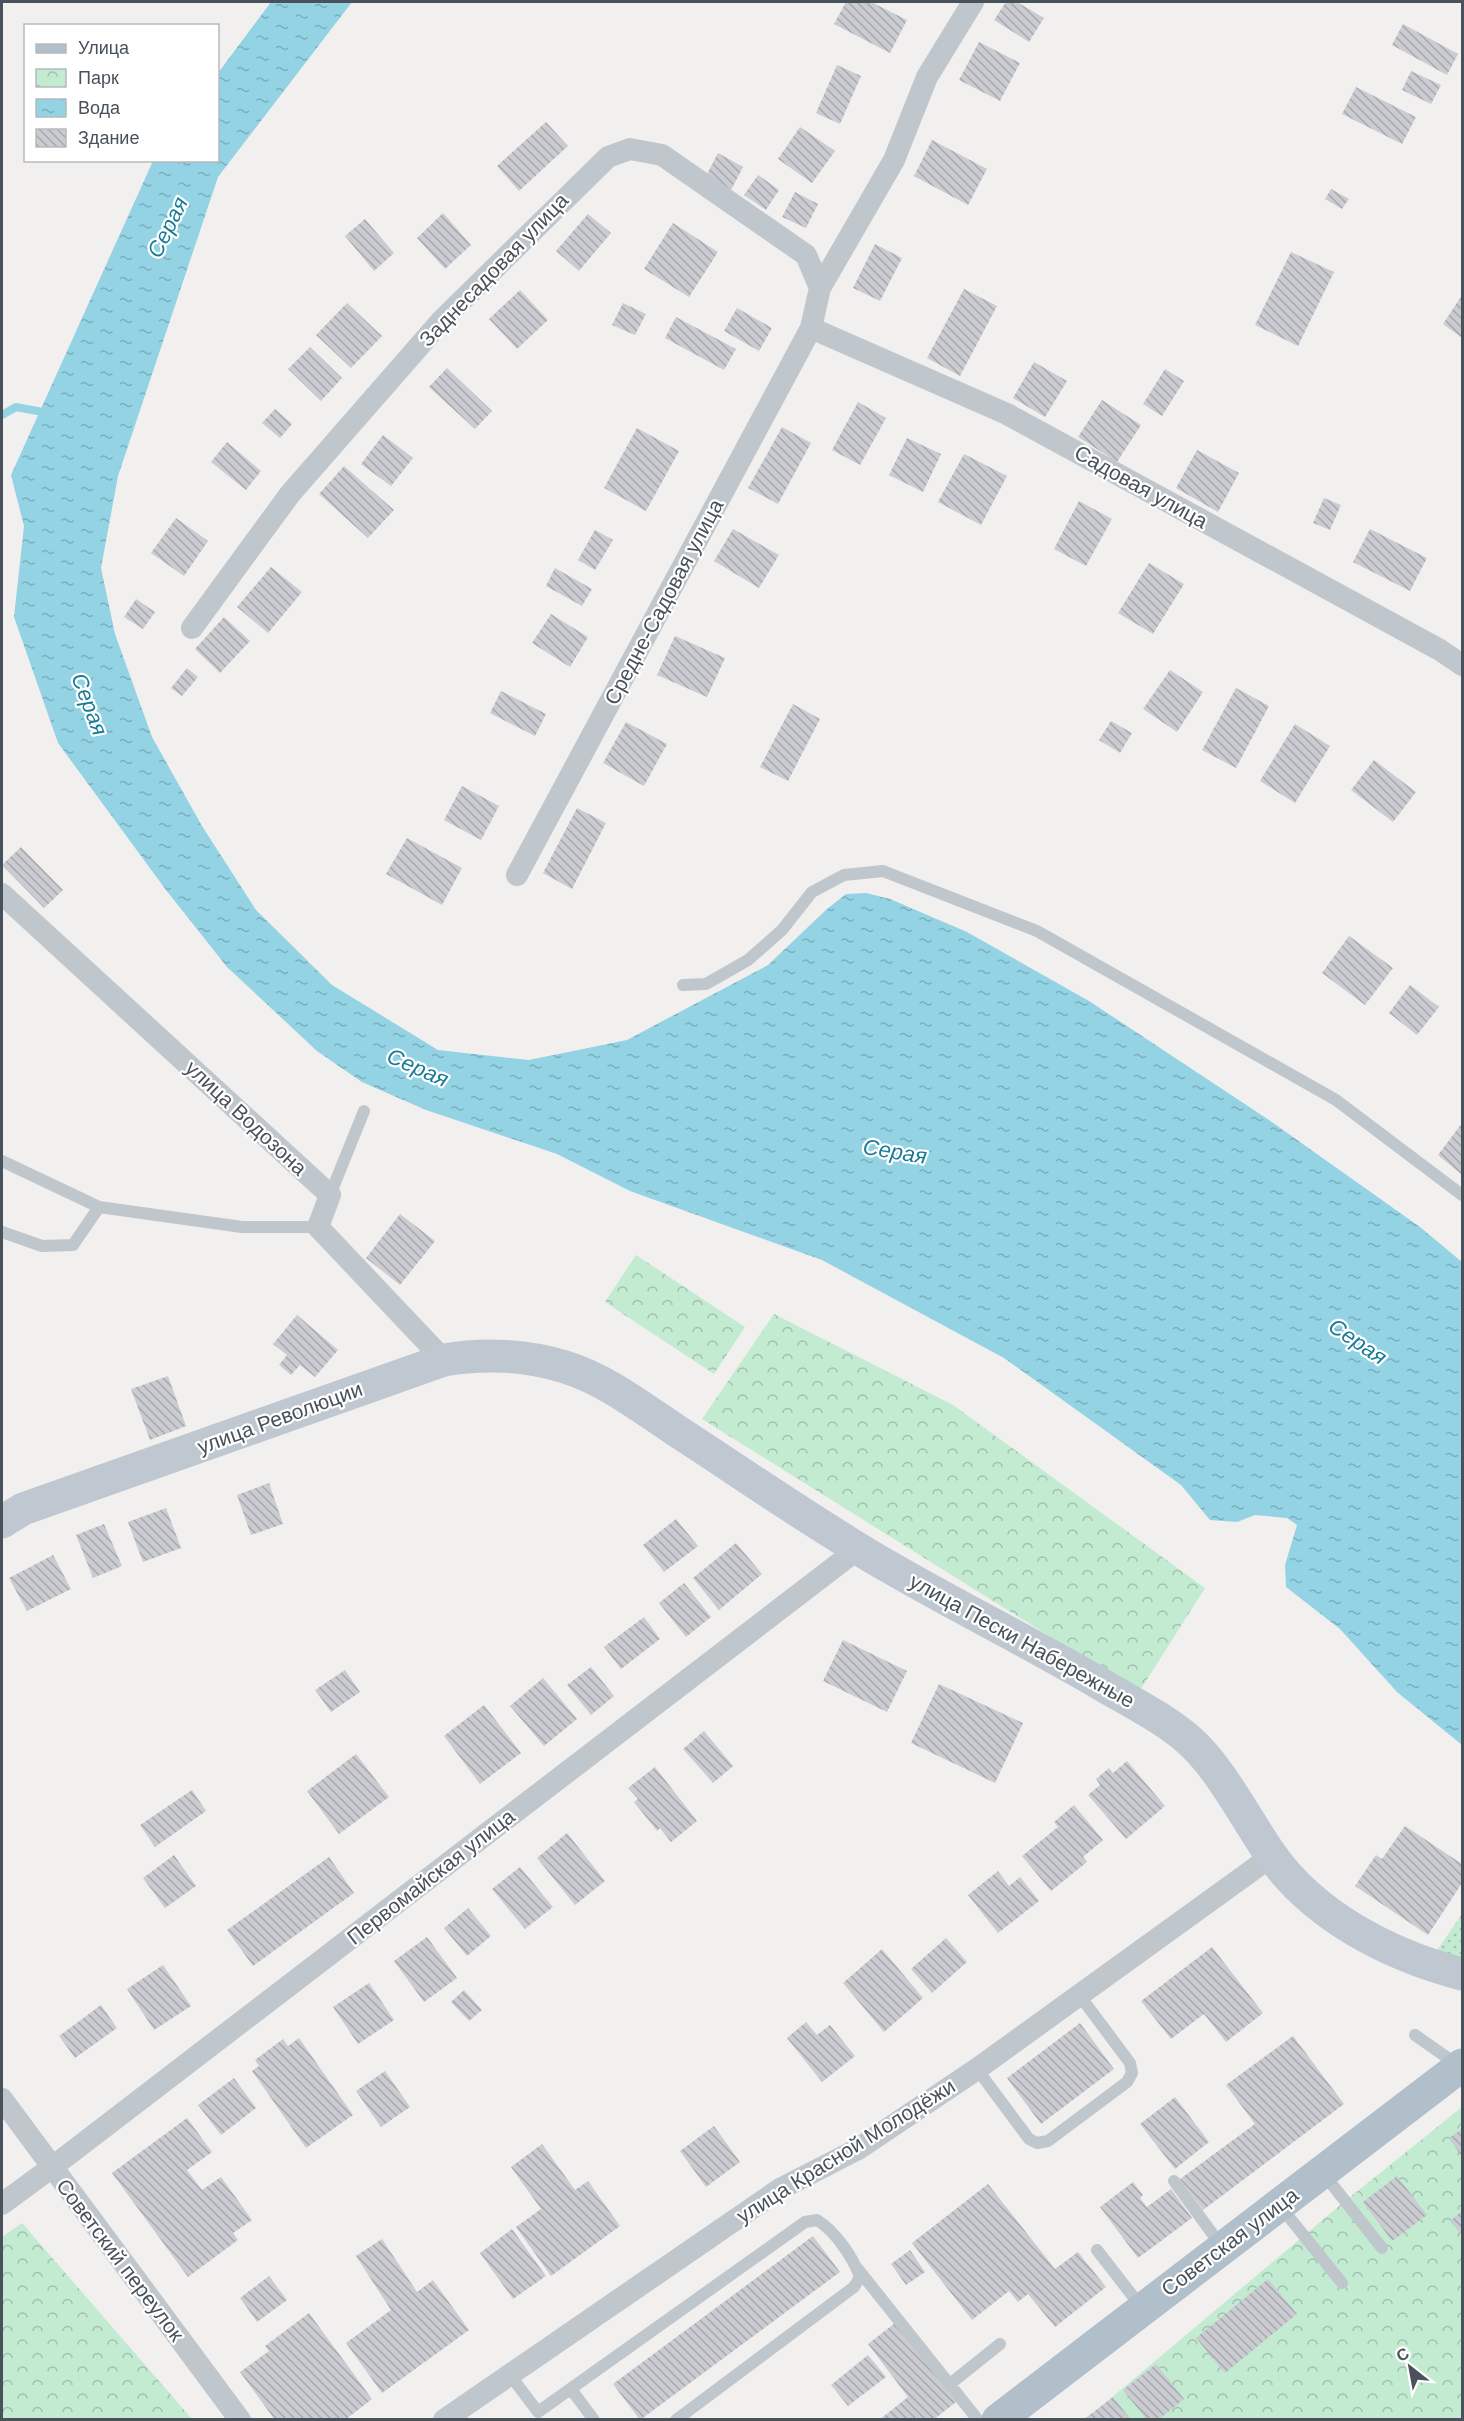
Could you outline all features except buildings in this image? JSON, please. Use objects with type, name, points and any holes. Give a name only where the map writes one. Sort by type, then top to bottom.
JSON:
[{"type":"main road","name":"улица Революции","points":[[2,1522],[23,1509],[444,1360],[473,1354],[529,1359],[567,1367]]},
{"type":"main road","name":"улица Пески Набережные","points":[[567,1367],[620,1394],[858,1549],[1054,1656],[1137,1705],[1192,1742],[1227,1787],[1272,1856],[1320,1908],[1395,1951],[1429,1965],[1462,1974]]},
{"type":"main road","name":"улица Пески Набережные","points":[[1429,1965],[1462,1997]]},
{"type":"main road","name":"Советская улица","points":[[1011,2416],[1143,2309],[1461,2066]]},
{"type":"street","points":[[811,328],[820,288],[894,160],[927,77],[973,2]]},
{"type":"street","name":"Заднесадовая улица","points":[[192,628],[290,494],[442,320],[608,157],[630,149],[662,155],[806,255],[820,288]]},
{"type":"street","name":"Садовая улица","points":[[811,328],[1007,414],[1440,650],[1462,665]]},
{"type":"street","name":"Средне-Садовая улица","points":[[517,875],[811,328]]},
{"type":"street","points":[[1440,650],[1462,643]]},
{"type":"street","name":"улица Водозона","points":[[2,894],[330,1196]]},
{"type":"street","points":[[330,1196],[318,1227],[444,1360]]},
{"type":"street","name":"Первомайская улица","points":[[2,2204],[858,1549]]},
{"type":"street","name":"улица Красной Молодёжи","points":[[444,2420],[780,2189],[858,2149],[977,2069],[1272,1856]]},
{"type":"street","name":"Советский переулок","points":[[2,2099],[240,2420]]},
{"type":"lane","points":[[683,985],[706,984],[748,960],[782,930],[812,892],[844,875],[883,871],[1037,931],[1336,1100],[1462,1195]]},
{"type":"lane","points":[[330,1196],[364,1110]]},
{"type":"lane","points":[[2,1161],[99,1207],[242,1227],[318,1227]]},
{"type":"lane","points":[[2,1232],[42,1246],[73,1245],[99,1207]]},
{"type":"lane","points":[[977,2069],[1029,2139],[1038,2143],[1048,2141],[1127,2082],[1132,2073],[1130,2063],[1080,1996]]},
{"type":"lane","points":[[1415,2035],[1461,2066]]},
{"type":"lane","points":[[1323,2172],[1383,2248]]},
{"type":"lane","points":[[1174,2181],[1223,2248]]},
{"type":"lane","points":[[1279,2205],[1342,2283]]},
{"type":"lane","points":[[510,2375],[541,2416],[571,2389],[805,2222],[817,2220],[827,2226],[857,2268],[978,2420]]},
{"type":"lane","points":[[1097,2250],[1143,2309]]},
{"type":"lane","points":[[676,2420],[854,2287],[860,2277],[857,2268]]},
{"type":"lane","points":[[950,2384],[1000,2344]]},
{"type":"lane","points":[[571,2389],[594,2420]]},
{"type":"green space","points":[[636,1255],[745,1327],[714,1374],[605,1302]]},
{"type":"green space","points":[[774,1314],[953,1405],[1205,1588],[1139,1692],[702,1419]]},
{"type":"green space","points":[[1462,1914],[1462,1960],[1436,1952]]},
{"type":"green space","points":[[1462,2107],[1462,2419],[1085,2420],[1339,2206]]},
{"type":"green space","points":[[22,2223],[192,2419],[2,2419],[2,2237]]},
{"type":"water","name":"Серая","points":[[271,2],[352,2],[218,177],[118,476],[101,568],[115,634],[152,737],[202,826],[256,910],[332,985],[438,1050],[529,1060],[627,1040],[768,965],[846,894],[866,893],[890,899],[967,932],[1089,1001],[1269,1120],[1420,1227],[1462,1262],[1462,1745],[1397,1692],[1340,1629],[1286,1587],[1285,1565],[1297,1525],[1287,1518],[1255,1515],[1237,1522],[1210,1520],[1181,1485],[1004,1358],[822,1260],[630,1191],[557,1154],[426,1110],[362,1082],[317,1051],[227,967],[166,890],[58,743],[14,617],[24,526],[11,475],[153,162],[219,162],[219,72]]},
{"type":"waterway","points":[[2,415],[16,407],[48,413]]}]
